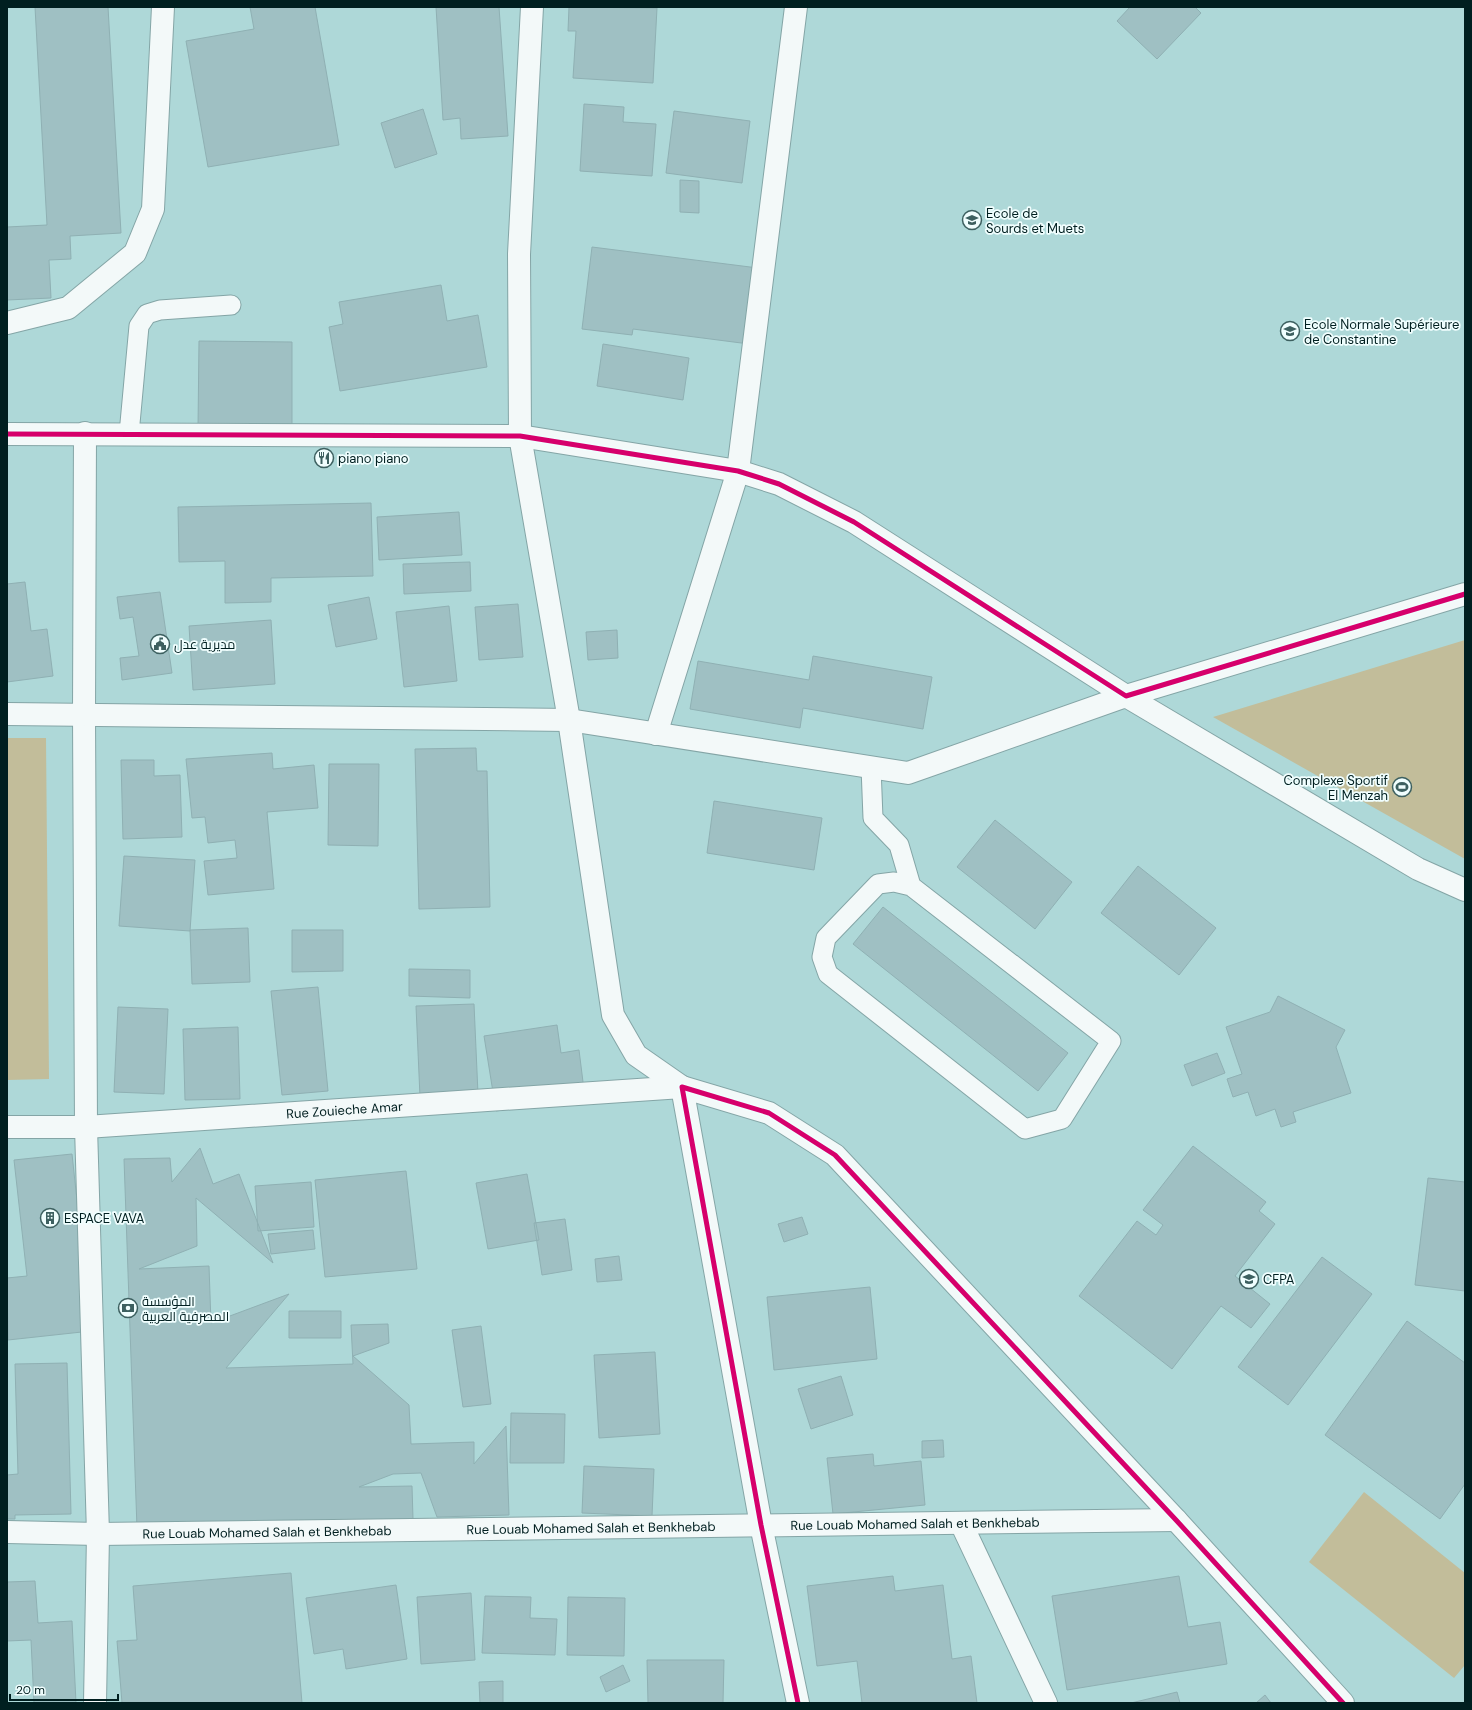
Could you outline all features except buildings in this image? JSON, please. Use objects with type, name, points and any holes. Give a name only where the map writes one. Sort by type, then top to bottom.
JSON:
[{"type":"street","points":[[7,323],[68,308],[135,253],[153,210],[163,7]]},
{"type":"street","points":[[532,7],[519,254],[520,436],[569,720],[613,1015],[636,1054],[682,1087],[768,1113],[835,1155],[1176,1520],[1343,1703]]},
{"type":"street","points":[[656,734],[738,471],[796,7]]},
{"type":"street","points":[[85,433],[84,714],[86,1127],[98,1534],[95,1703]]},
{"type":"street","points":[[7,434],[85,433],[520,436],[738,471],[779,484],[854,522],[1126,696],[1418,869],[1465,890]]},
{"type":"street","points":[[7,714],[569,720],[908,773],[1126,696],[1465,594]]},
{"type":"street","points":[[682,1087],[761,1525],[798,1703]]},
{"type":"street","name":"Rue Zouieche Amar","points":[[7,1127],[86,1127],[682,1087]]},
{"type":"street","name":"Rue Louab Mohamed Salah et Benkhebab","points":[[7,1532],[98,1534],[1176,1520]]},
{"type":"street","points":[[961,1523],[1046,1703]]},
{"type":"lane","points":[[129,434],[139,326],[147,314],[160,310],[231,305]]},
{"type":"lane","points":[[871,767],[873,818],[899,845],[911,886],[1111,1041],[1062,1119],[1025,1129],[828,974],[822,957],[826,938],[878,884],[894,882],[911,886]]},
{"type":"shaded area","name":"Complexe Sportif El Menzah","points":[[1465,640],[1465,859],[1213,717]]},
{"type":"shaded area","points":[[7,738],[46,738],[49,1079],[7,1080]]},
{"type":"shaded area","points":[[1364,1492],[1465,1573],[1465,1665],[1454,1678],[1309,1562]]},
{"type":"cycle path","points":[[7,434],[520,436],[738,471],[779,484],[854,522],[1126,696],[1465,594]]},
{"type":"cycle path","points":[[798,1703],[761,1525],[682,1087],[769,1113],[835,1155],[1176,1520],[1343,1703]]},
{"type":"place","name":"Ecole de Sourds et Muets","points":[[972,220]]},
{"type":"place","name":"Ecole Normale Supérieure de Constantine","points":[[1290,331]]},
{"type":"place","name":"piano piano","points":[[324,458]]},
{"type":"place","name":"مديرية عدل","points":[[160,644]]},
{"type":"place","name":"Complexe Sportif El Menzah","points":[[1402,787]]},
{"type":"place","name":"ESPACE VAVA","points":[[50,1218]]},
{"type":"place","name":"CFPA","points":[[1249,1279]]},
{"type":"place","name":"المؤسسة المصرفية العربية","points":[[128,1308]]}]
